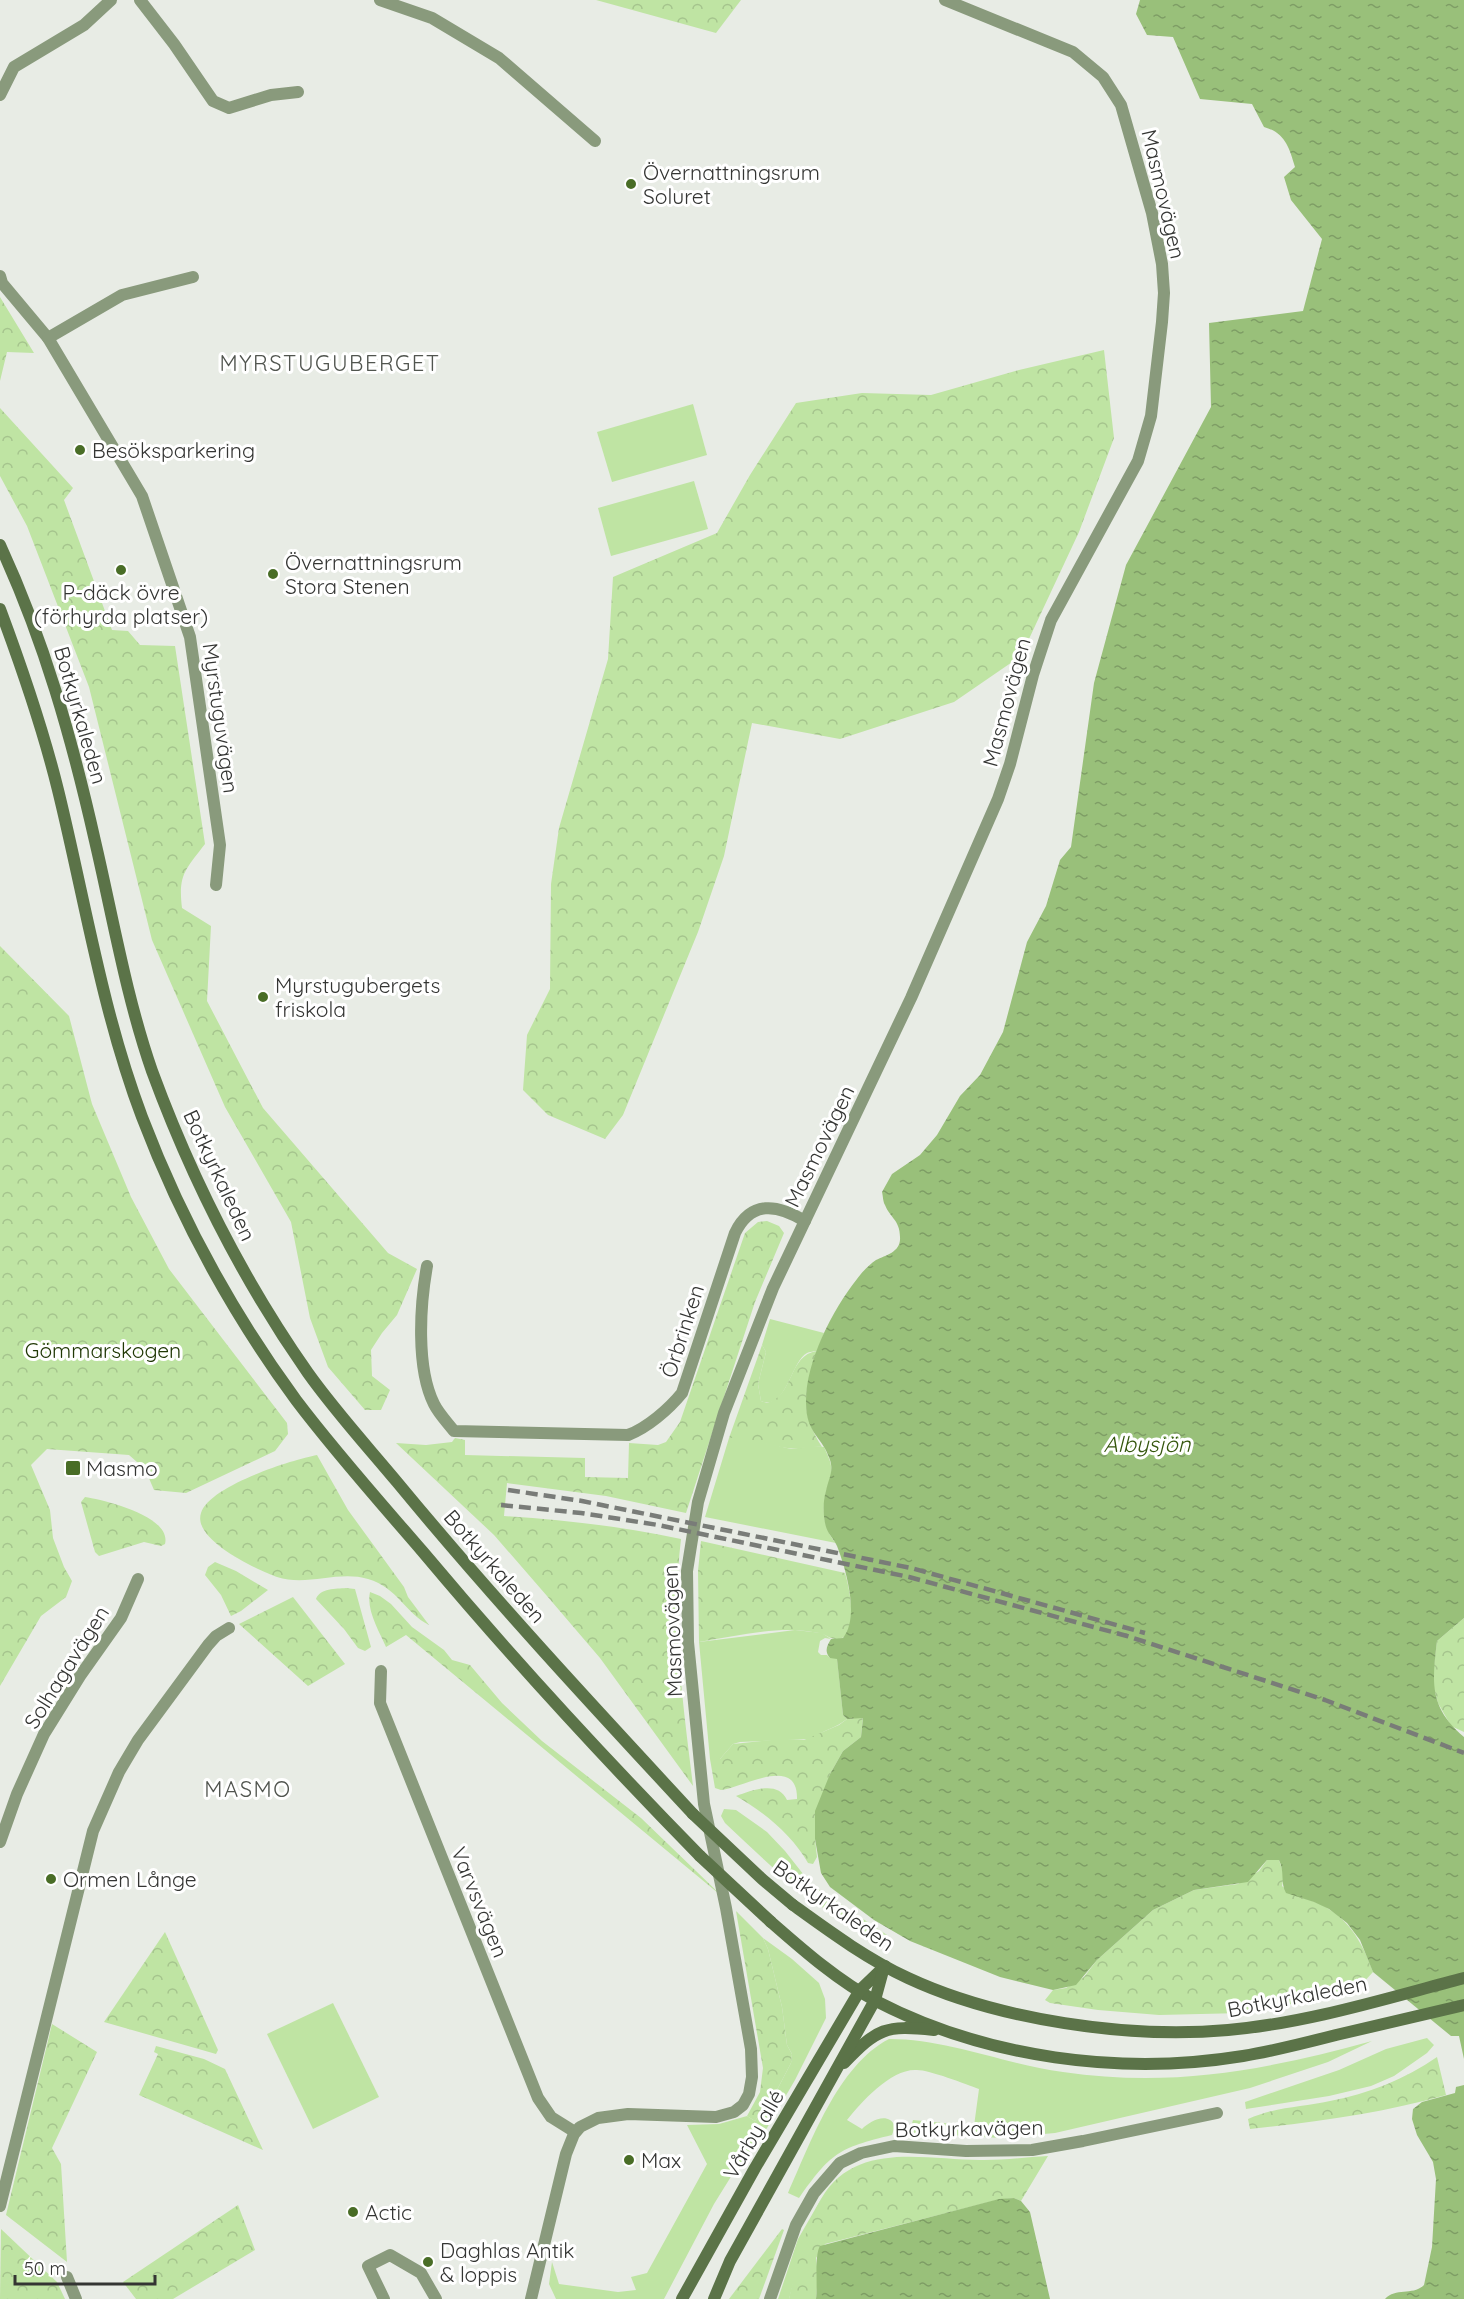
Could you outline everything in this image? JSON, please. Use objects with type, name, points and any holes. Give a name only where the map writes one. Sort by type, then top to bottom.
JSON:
[{"type":"main road","name":"Botkyrkaleden","points":[[0,545],[46,660],[67,726],[138,1029],[176,1133],[234,1253],[300,1360],[351,1426],[450,1546],[693,1814],[793,1905],[885,1966],[942,1993],[1022,2016],[1110,2028],[1164,2032],[1220,2031],[1261,2026],[1464,1978]]},
{"type":"main road","name":"Botkyrkaleden","points":[[0,609],[30,692],[58,790],[100,980],[121,1055],[154,1145],[189,1223],[222,1285],[294,1397],[346,1461],[463,1599],[564,1712],[700,1856],[794,1942],[875,2000],[952,2031],[995,2045],[1037,2054],[1090,2061],[1148,2064],[1241,2057],[1464,2005]]},
{"type":"main road","name":"Vårby allé","points":[[682,2299],[755,2168],[860,1990],[885,1966]]},
{"type":"main road","name":"Vårby allé","points":[[714,2299],[730,2261],[875,2000],[885,1966]]},
{"type":"main road","points":[[831,2077],[867,2041],[885,2029],[906,2027],[952,2031]]},
{"type":"street","points":[[0,95],[14,67],[84,25],[111,0]]},
{"type":"street","points":[[140,0],[213,101],[229,108],[271,95],[298,92]]},
{"type":"street","points":[[380,0],[432,18],[499,58],[595,141]]},
{"type":"street","name":"Masmovägen","points":[[575,2132],[587,2122],[618,2115],[716,2117],[734,2112],[743,2105],[749,2094],[752,2077],[751,2049],[726,1908],[703,1799],[688,1642],[687,1571],[698,1502],[724,1413],[773,1288],[911,998],[998,799],[1051,620],[1138,461],[1151,416],[1162,322],[1164,293],[1162,264],[1152,213],[1121,105],[1103,76],[1073,52],[945,0]]},
{"type":"street","name":"Myrstuguvägen","points":[[0,276],[2,283],[48,338],[142,495],[190,637],[220,845],[216,885]]},
{"type":"street","points":[[48,338],[122,295],[192,277]]},
{"type":"street","name":"Örbrinken","points":[[428,1266],[421,1318],[425,1377],[434,1405],[454,1431],[628,1434],[638,1431],[682,1393],[741,1220],[754,1211],[771,1207],[788,1211],[804,1221]]},
{"type":"street","name":"Solhagavägen","points":[[0,1842],[17,1794],[44,1734],[80,1676],[121,1618],[138,1579]]},
{"type":"street","points":[[0,2206],[93,1831],[119,1772],[138,1740],[208,1645],[216,1636],[229,1628]]},
{"type":"street","name":"Varvsvägen","points":[[381,1671],[380,1703],[534,2088],[551,2116],[575,2132]]},
{"type":"street","name":"Botkyrkavägen","points":[[770,2299],[796,2225],[814,2193],[840,2163],[861,2153],[894,2146],[966,2151],[1032,2150],[1083,2142],[1217,2113]]},
{"type":"street","points":[[531,2299],[558,2182],[575,2132]]},
{"type":"street","points":[[384,2299],[368,2266],[390,2255],[421,2273],[436,2299]]},
{"type":"street","points":[[67,2277],[76,2299]]},
{"type":"green space","points":[[596,0],[741,0],[716,33]]},
{"type":"green space","points":[[0,297],[34,353],[7,352],[0,381]]},
{"type":"green space","points":[[1104,350],[1114,438],[1079,532],[1021,656],[954,702],[840,739],[752,723],[724,856],[698,932],[623,1115],[605,1139],[548,1115],[523,1090],[527,1035],[550,989],[551,884],[559,828],[608,659],[613,577],[717,533],[750,475],[796,403],[862,393],[931,395],[1019,370]]},
{"type":"green space","points":[[693,404],[707,455],[612,482],[597,432]]},
{"type":"green space","points":[[0,408],[73,488],[64,500],[112,630],[128,631],[140,645],[175,646],[205,844],[184,873],[181,897],[182,908],[211,926],[207,1001],[263,1108],[388,1253],[417,1269],[397,1315],[371,1350],[372,1376],[390,1390],[381,1410],[365,1410],[328,1367],[310,1318],[291,1222],[225,1107],[152,940],[89,687],[27,526],[0,476]]},
{"type":"green space","points":[[694,481],[708,529],[611,556],[598,508]]},
{"type":"green space","name":"Gömmarskogen","points":[[0,946],[69,1016],[92,1104],[131,1197],[169,1269],[287,1423],[288,1434],[275,1451],[186,1493],[154,1490],[145,1469],[129,1455],[47,1449],[31,1465],[50,1510],[53,1538],[72,1581],[66,1597],[41,1616],[0,1686]]},
{"type":"green space","points":[[767,1221],[779,1226],[784,1233],[755,1302],[686,1513],[606,1496],[507,1483],[504,1516],[592,1524],[681,1539],[677,1601],[678,1632],[682,1693],[693,1786],[600,1658],[547,1596],[494,1535],[396,1443],[426,1445],[452,1442],[455,1438],[465,1440],[465,1455],[585,1458],[585,1477],[628,1478],[629,1443],[658,1445],[666,1442],[680,1422],[745,1233],[758,1222]]},
{"type":"green space","points":[[770,1319],[824,1333],[817,1351],[801,1358],[782,1393],[769,1402],[761,1401],[758,1384],[766,1352],[762,1345]]},
{"type":"green space","points":[[762,1345],[766,1352],[758,1384],[761,1401],[767,1403],[776,1399],[782,1392],[801,1360],[817,1351],[809,1378],[806,1400],[809,1422],[822,1447],[780,1447],[729,1438]]},
{"type":"green space","points":[[741,1437],[791,1449],[824,1447],[830,1461],[831,1479],[825,1496],[824,1518],[828,1532],[836,1543],[705,1517],[729,1438]]},
{"type":"green space","points":[[317,1455],[348,1510],[429,1625],[387,1588],[378,1583],[368,1579],[345,1576],[300,1580],[277,1577],[242,1561],[206,1533],[201,1523],[201,1513],[207,1503],[219,1493],[271,1468]]},
{"type":"green space","points":[[85,1497],[121,1506],[148,1518],[158,1525],[164,1534],[165,1544],[161,1546],[144,1542],[99,1556],[95,1552],[81,1502]]},
{"type":"green space","points":[[701,1541],[845,1573],[851,1605],[849,1631],[838,1639],[816,1632],[779,1630],[699,1642],[698,1571]]},
{"type":"green space","points":[[215,1562],[236,1571],[268,1590],[231,1616],[221,1595],[205,1575],[208,1567]]},
{"type":"green space","points":[[355,1589],[371,1647],[365,1651],[358,1648],[316,1599],[325,1591]]},
{"type":"green space","points":[[370,1592],[391,1604],[412,1627],[444,1650],[452,1660],[470,1665],[502,1703],[542,1741],[641,1818],[724,1898],[406,1635],[386,1647],[371,1613]]},
{"type":"green space","points":[[293,1597],[345,1664],[308,1686],[239,1624]]},
{"type":"green space","points":[[1464,1618],[1464,1732],[1451,1726],[1438,1703],[1432,1681],[1437,1641]]},
{"type":"green space","points":[[795,1630],[822,1633],[831,1639],[825,1638],[820,1641],[818,1652],[830,1658],[837,1658],[843,1715],[847,1719],[812,1739],[740,1742],[733,1744],[720,1759],[710,1759],[699,1642]]},
{"type":"green space","points":[[863,1717],[861,1737],[843,1751],[830,1774],[815,1839],[817,1857],[813,1864],[808,1863],[794,1843],[776,1825],[757,1809],[736,1796],[757,1789],[771,1788],[778,1790],[787,1800],[797,1799],[795,1785],[788,1778],[766,1777],[721,1790],[715,1788],[710,1759],[720,1759],[733,1744],[781,1739],[804,1740],[839,1725],[847,1719]]},
{"type":"green space","points":[[724,1809],[736,1810],[767,1832],[811,1884],[887,1935],[882,1942],[819,1905],[770,1866],[725,1823],[721,1816]]},
{"type":"green space","points":[[1267,1860],[1279,1860],[1284,1875],[1282,1886],[1294,1895],[1326,1907],[1352,1930],[1373,1972],[1361,1985],[1284,2006],[1243,2013],[1159,2015],[1098,2010],[1050,2003],[1045,2000],[1053,1990],[1066,1988],[1084,1977],[1097,1960],[1153,1910],[1194,1890],[1238,1884],[1259,1871]]},
{"type":"green space","points":[[736,1911],[763,1938],[768,1949],[782,2007],[787,2045],[792,2054],[791,2063],[778,2088],[755,2121],[747,2116],[760,2092],[763,2068]]},
{"type":"green space","points":[[165,1932],[218,2050],[216,2054],[104,2022]]},
{"type":"green space","points":[[763,1938],[819,1983],[825,1999],[826,2018],[795,2080],[767,2128],[732,2175],[714,2204],[664,2299],[556,2299],[549,2284],[552,2262],[559,2284],[618,2292],[636,2290],[631,2277],[647,2273],[707,2164],[687,2125],[719,2124],[747,2116],[755,2121],[778,2088],[791,2063],[792,2054],[787,2045],[782,2007],[768,1949]]},
{"type":"green space","points":[[333,2003],[379,2097],[313,2129],[267,2034]]},
{"type":"green space","points":[[52,2024],[97,2052],[52,2148],[61,2164],[67,2262],[6,2215]]},
{"type":"green space","points":[[1427,2038],[1434,2045],[1427,2053],[1394,2076],[1371,2086],[1329,2096],[1246,2109],[1245,2102],[1339,2070],[1386,2049]]},
{"type":"green space","points":[[889,2039],[933,2043],[1063,2072],[1143,2078],[1181,2077],[1257,2068],[1372,2041],[1328,2062],[1250,2088],[1055,2133],[1001,2138],[912,2133],[913,2120],[974,2126],[979,2089],[930,2072],[907,2071],[897,2074],[878,2088],[847,2120],[862,2129],[879,2119],[888,2119],[895,2126],[892,2135],[859,2144],[837,2154],[819,2171],[799,2198],[788,2193],[816,2130],[840,2086],[871,2051]]},
{"type":"green space","points":[[156,2046],[204,2059],[225,2069],[263,2150],[139,2095],[158,2054],[154,2052]]},
{"type":"green space","points":[[1437,2057],[1446,2095],[1349,2116],[1250,2129],[1248,2119],[1258,2115],[1344,2098],[1372,2090],[1399,2079]]},
{"type":"green space","points":[[1048,2156],[1021,2201],[1014,2198],[997,2200],[825,2244],[816,2258],[818,2275],[816,2299],[789,2299],[801,2248],[815,2211],[836,2180],[853,2168],[895,2157],[1000,2160]]},
{"type":"green space","points":[[821,2199],[805,2238],[789,2299],[778,2299],[798,2239]]},
{"type":"green space","points":[[238,2205],[255,2250],[173,2299],[136,2299],[123,2282]]},
{"type":"green space","points":[[1,2229],[57,2282],[65,2299],[0,2299]]},
{"type":"green space","points":[[782,2229],[784,2230],[759,2299],[729,2299]]},
{"type":"water","name":"Albysjön","points":[[1140,0],[1464,0],[1464,1618],[1437,1641],[1434,1682],[1439,1705],[1444,1715],[1464,1737],[1464,2059],[1459,2036],[1451,2036],[1373,1972],[1360,1940],[1347,1923],[1329,1909],[1286,1893],[1279,1860],[1267,1860],[1248,1882],[1194,1890],[1153,1910],[1097,1960],[1076,1985],[1053,1990],[1000,1977],[910,1941],[874,1920],[830,1887],[821,1873],[815,1839],[815,1811],[830,1774],[843,1751],[861,1737],[863,1718],[847,1719],[843,1715],[837,1659],[830,1658],[827,1651],[831,1639],[843,1638],[848,1629],[851,1606],[844,1567],[824,1519],[824,1498],[831,1464],[827,1452],[812,1429],[807,1413],[807,1388],[815,1355],[838,1306],[859,1277],[874,1262],[895,1250],[900,1242],[900,1231],[884,1204],[882,1192],[892,1174],[920,1155],[937,1135],[960,1096],[980,1075],[1003,1032],[1027,942],[1046,906],[1060,860],[1071,847],[1094,683],[1126,565],[1211,407],[1209,323],[1303,311],[1322,239],[1291,200],[1284,177],[1295,167],[1285,142],[1277,133],[1264,127],[1252,104],[1200,99],[1173,37],[1147,35],[1136,14]]},
{"type":"water","points":[[1464,2085],[1464,2299],[1385,2299],[1394,2293],[1415,2290],[1424,2285],[1432,2247],[1436,2179],[1433,2162],[1417,2135],[1412,2119],[1413,2109],[1422,2102],[1455,2093],[1456,2087]]},
{"type":"water","points":[[1014,2198],[1021,2201],[1030,2212],[1050,2299],[816,2299],[817,2257],[820,2246],[999,2199]]},
{"type":"railway","points":[[508,1490],[582,1501],[911,1568],[1145,1633]]},
{"type":"railway","points":[[501,1505],[581,1513],[658,1525],[909,1577],[1127,1636],[1325,1700],[1464,1753]]},
{"type":"place","name":"Övernattningsrum Soluret","points":[[631,184]]},
{"type":"place","name":"Besöksparkering","points":[[80,450]]},
{"type":"place","name":"P-däck övre (förhyrda platser)","points":[[121,570]]},
{"type":"place","name":"Övernattningsrum Stora Stenen","points":[[273,574]]},
{"type":"place","name":"Myrstugubergets friskola","points":[[263,997]]},
{"type":"place","name":"Masmo","points":[[73,1468]]},
{"type":"place","name":"Ormen Långe","points":[[51,1879]]},
{"type":"place","name":"Max","points":[[629,2160]]},
{"type":"place","name":"Actic","points":[[353,2212]]},
{"type":"place","name":"Daghlas Antik & loppis","points":[[428,2262]]},
{"type":"district","name":"MYRSTUGUBERGET","points":[[330,363]]},
{"type":"district","name":"MASMO","points":[[248,1789]]}]
